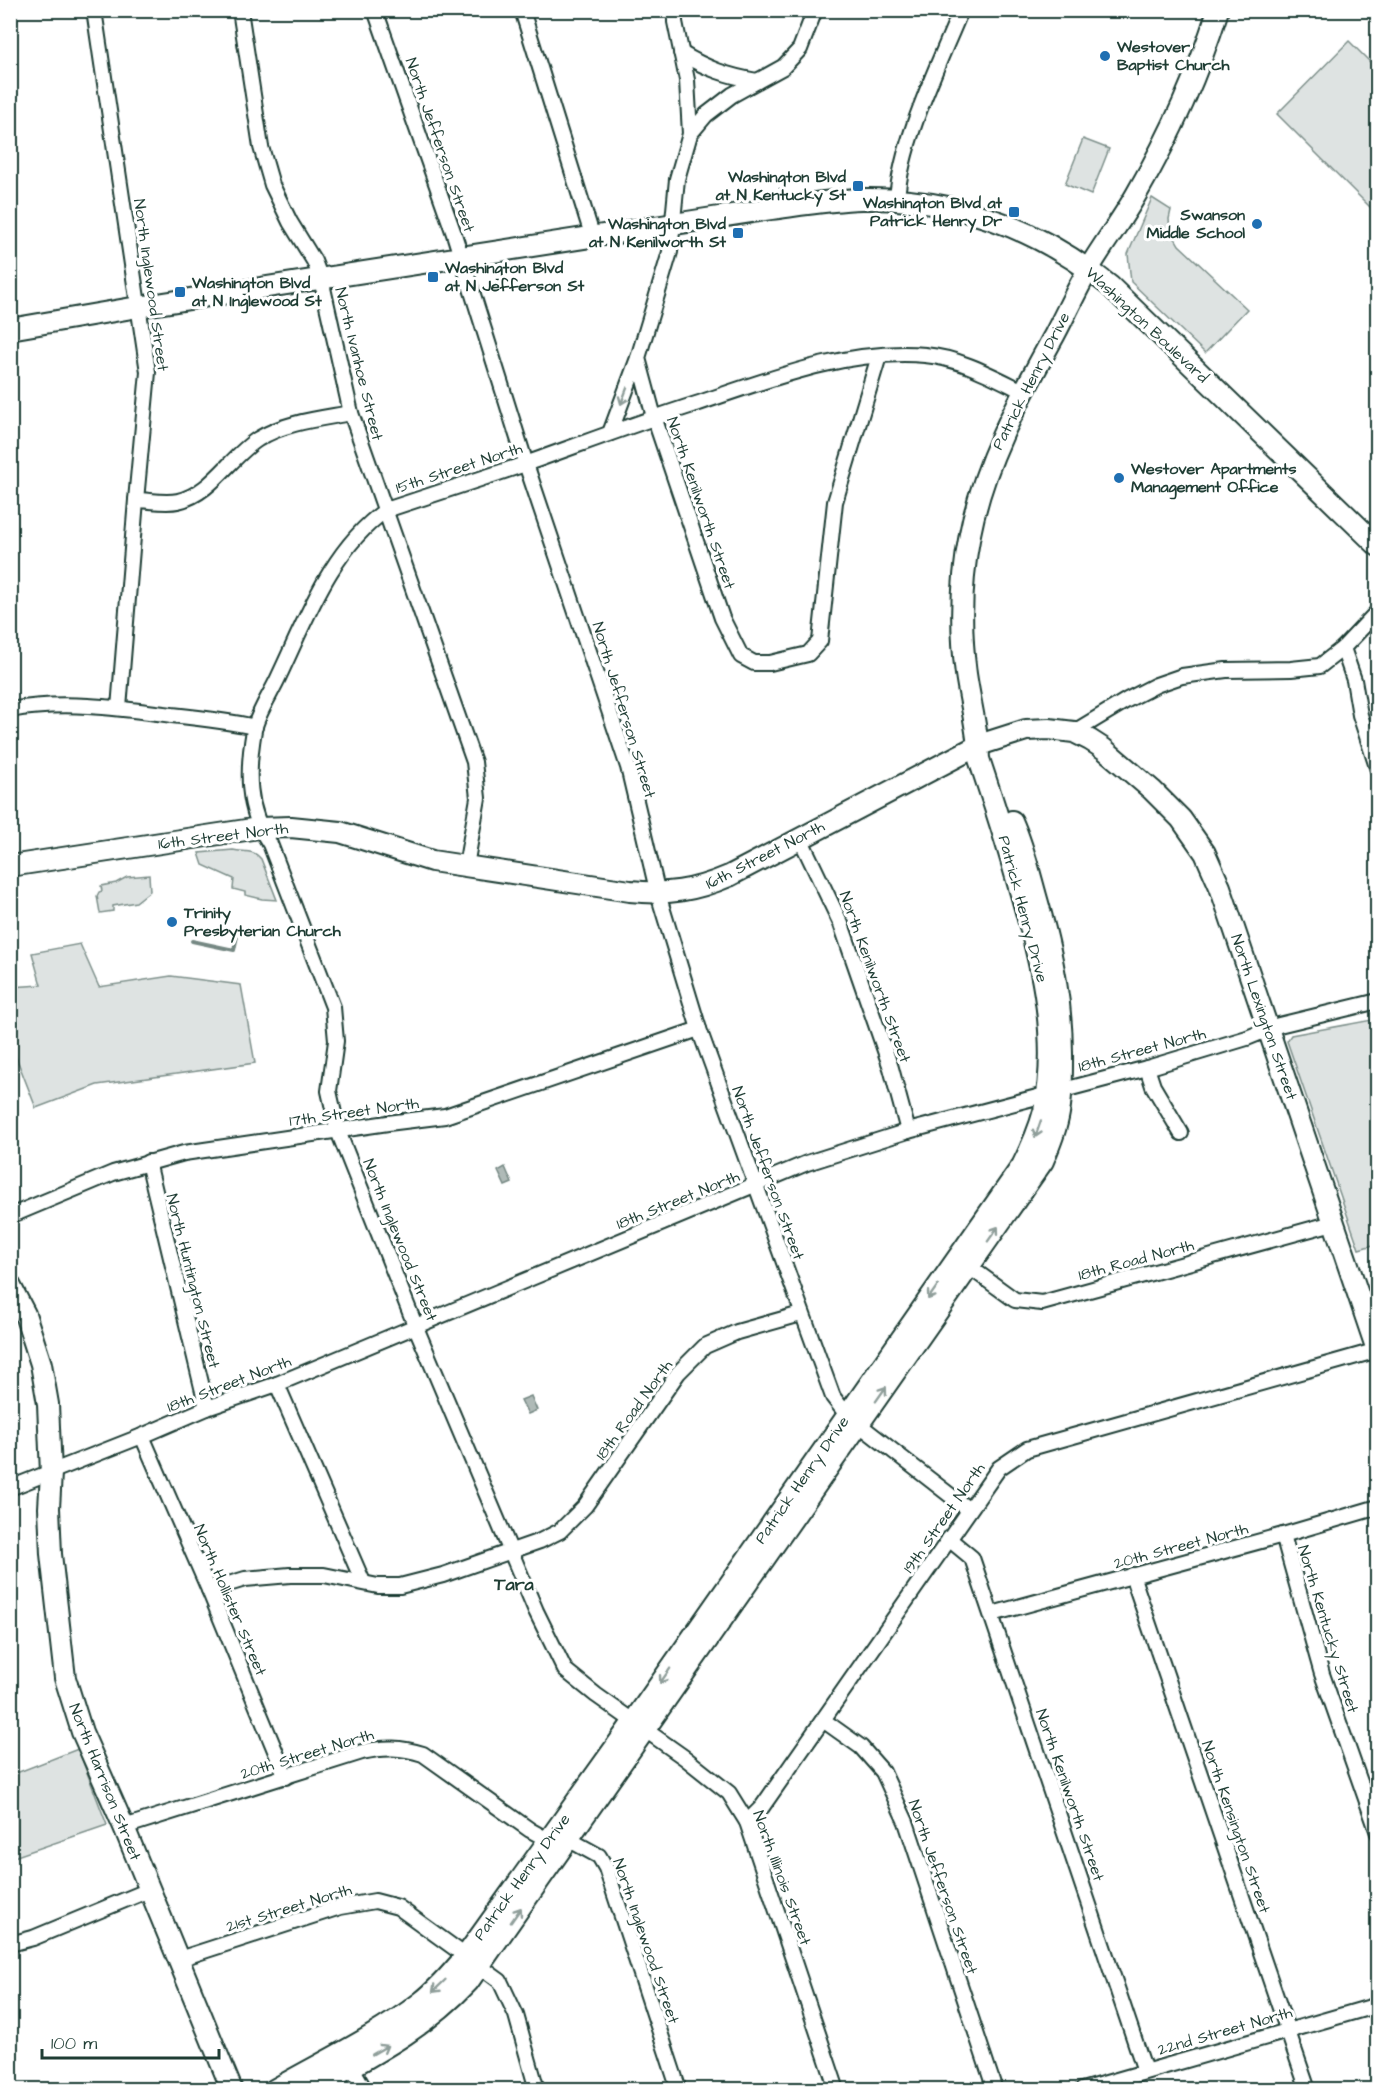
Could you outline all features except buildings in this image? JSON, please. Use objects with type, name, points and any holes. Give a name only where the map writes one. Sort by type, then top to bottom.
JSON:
[{"type":"street","name":"North Inglewood Street","points":[[94,10],[148,372],[119,708]]},
{"type":"street","name":"North Ivanhoe Street","points":[[240,10],[261,147],[272,185],[290,222],[314,261],[321,279],[351,413],[474,762],[478,798],[466,866]]},
{"type":"street","name":"North Jefferson Street","points":[[375,10],[461,257],[526,464],[628,767],[658,894],[699,1029],[832,1397],[853,1420]]},
{"type":"street","points":[[522,10],[593,238]]},
{"type":"street","points":[[610,433],[638,358],[670,252],[677,179],[690,134],[687,80],[675,22],[675,10]]},
{"type":"street","points":[[690,134],[706,115],[732,95],[783,67],[800,49],[816,10]]},
{"type":"street","points":[[897,199],[900,173],[921,109],[961,10]]},
{"type":"street","name":"Patrick Henry Drive","points":[[310,2090],[472,1962],[568,1839],[639,1725],[963,1262],[1022,1166],[1040,1125],[1054,1091],[1046,1000],[1039,961],[1007,844],[979,759],[979,745],[963,653],[963,600],[970,532],[988,467],[1023,391],[1089,269],[1183,73],[1207,10]]},
{"type":"street","name":"Patrick Henry Drive","points":[[1089,269],[1137,194],[1158,154],[1194,78],[1218,10]]},
{"type":"street","points":[[681,53],[702,66],[757,81]]},
{"type":"street","name":"Washington Boulevard","points":[[10,329],[138,307],[832,201],[897,199],[967,210],[1001,221],[1050,244],[1089,269],[1127,303],[1377,546]]},
{"type":"street","name":"15th Street North","points":[[255,728],[312,606],[335,564],[371,520],[386,510],[526,464],[654,417],[802,369],[879,356],[924,355],[950,360],[983,372],[1023,391]]},
{"type":"street","name":"North Kenilworth Street","points":[[638,358],[654,417],[722,618],[741,656],[754,663],[770,663],[808,654],[820,641],[835,502],[879,356]]},
{"type":"street","points":[[136,500],[177,501],[204,489],[247,448],[280,427],[351,413]]},
{"type":"street","points":[[1074,732],[1146,690],[1182,676],[1226,670],[1320,666],[1343,648],[1377,611]]},
{"type":"street","points":[[1343,648],[1354,680],[1360,716],[1377,770]]},
{"type":"street","points":[[10,710],[40,706],[119,708],[236,723],[255,728]]},
{"type":"street","name":"North Inglewood Street","points":[[255,728],[250,790],[259,828],[273,851],[333,1007],[336,1041],[329,1091],[338,1131],[415,1325],[536,1611],[565,1670],[639,1725]]},
{"type":"street","name":"16th Street North","points":[[10,866],[259,828],[307,827],[340,832],[432,861],[658,894],[711,884],[979,745],[1026,729],[1074,732]]},
{"type":"street","name":"North Lexington Street","points":[[1074,732],[1104,749],[1152,790],[1181,819],[1205,853],[1220,887],[1377,1351]]},
{"type":"street","name":"North Kenilworth Street","points":[[800,838],[841,924],[891,1068],[908,1131]]},
{"type":"street","name":"18th Street North","points":[[10,1488],[207,1408],[277,1384],[807,1163],[908,1131],[1147,1068],[1247,1038],[1285,1023],[1377,1001]]},
{"type":"street","name":"17th Street North","points":[[10,1216],[113,1173],[184,1153],[445,1116],[699,1029]]},
{"type":"street","points":[[1147,1068],[1153,1086],[1181,1133]]},
{"type":"street","name":"North Huntington Street","points":[[148,1162],[207,1408]]},
{"type":"street","name":"18th Road North","points":[[963,1262],[1014,1300],[1042,1303],[1333,1223]]},
{"type":"street","name":"North Harrison Street","points":[[10,1285],[25,1314],[41,1364],[48,1404],[51,1554],[65,1678],[82,1732],[124,1827],[232,2090]]},
{"type":"street","name":"18th Road North","points":[[512,1552],[560,1531],[585,1506],[678,1373],[705,1346],[737,1332],[801,1314]]},
{"type":"street","name":"19th Street North","points":[[747,1822],[762,1807],[999,1468],[1027,1449],[1377,1351]]},
{"type":"street","points":[[277,1384],[363,1582]]},
{"type":"street","points":[[853,1420],[969,1510]]},
{"type":"street","name":"North Hollister Street","points":[[142,1436],[209,1590],[286,1777]]},
{"type":"street","name":"20th Street North","points":[[992,1614],[1283,1535],[1377,1507]]},
{"type":"street","name":"North Kentucky Street","points":[[1283,1535],[1322,1674],[1377,1833]]},
{"type":"street","name":"North Kenilworth Street","points":[[949,1539],[972,1558],[1145,2071]]},
{"type":"street","points":[[209,1590],[245,1579],[290,1575],[324,1575],[378,1586],[400,1586],[444,1575],[512,1552]]},
{"type":"street","name":"North Kensington Street","points":[[1132,1575],[1308,2090]]},
{"type":"street","name":"North Jefferson Street","points":[[823,1720],[861,1747],[883,1772],[906,1822],[995,2090]]},
{"type":"street","name":"Patrick Henry Drive","points":[[472,1962],[548,1840],[639,1725]]},
{"type":"street","name":"North Illinois Street","points":[[639,1725],[729,1793],[747,1822],[837,2090]]},
{"type":"street","name":"20th Street North","points":[[124,1827],[362,1752],[386,1747],[405,1748],[423,1754],[530,1830],[548,1840]]},
{"type":"street","name":"North Inglewood Street","points":[[568,1839],[599,1856],[606,1868],[679,2090]]},
{"type":"street","points":[[548,1840],[568,1839]]},
{"type":"street","points":[[10,1944],[33,1938],[149,1890]]},
{"type":"street","name":"21st Street North","points":[[179,1959],[340,1907],[375,1901],[398,1907],[472,1962]]},
{"type":"street","points":[[472,1962],[500,1982],[516,2014],[537,2090]]},
{"type":"street","name":"22nd Street North","points":[[1082,2090],[1377,2005]]},
{"type":"street","points":[[347,2059],[364,2090]]},
{"type":"street","name":"Patrick Henry Drive","points":[[274,2090],[347,2059]]},
{"type":"shaded area","points":[[1349,41],[1377,69],[1377,214],[1277,114]]},
{"type":"shaded area","points":[[1083,139],[1109,149],[1091,195],[1065,184]]},
{"type":"shaded area","points":[[1152,198],[1171,210],[1170,229],[1179,245],[1247,309],[1205,353],[1131,282],[1128,254]]},
{"type":"shaded area","points":[[233,850],[251,852],[261,859],[277,900],[245,895],[245,892],[233,889],[234,879],[203,865],[199,853]]},
{"type":"shaded area","points":[[149,875],[150,891],[136,902],[113,906],[113,911],[100,913],[97,896],[102,891],[101,886],[116,883],[127,877]]},
{"type":"shaded area","points":[[80,944],[99,987],[171,976],[241,985],[255,1063],[97,1085],[36,1108],[11,1044],[11,987],[41,985],[32,953]]},
{"type":"shaded area","points":[[1372,1020],[1378,1041],[1377,1244],[1359,1249],[1287,1041],[1291,1035]]},
{"type":"shaded area","points":[[505,1167],[512,1183],[505,1186],[498,1171]]},
{"type":"shaded area","points":[[531,1396],[537,1410],[528,1414],[521,1400]]},
{"type":"shaded area","points":[[78,1749],[107,1825],[11,1858],[11,1775]]},
{"type":"waterway","points":[[192,941],[234,950],[238,931]]},
{"type":"place","name":"Westover Baptist Church","points":[[1105,56]]},
{"type":"place","name":"Washington Blvd at N Kentucky St","points":[[858,186]]},
{"type":"place","name":"Washington Blvd at Patrick Henry Dr","points":[[1014,212]]},
{"type":"place","name":"Swanson Middle School","points":[[1257,224]]},
{"type":"place","name":"Washington Blvd at N Kenilworth St","points":[[738,233]]},
{"type":"place","name":"Washington Blvd at N Jefferson St","points":[[433,277]]},
{"type":"place","name":"Washington Blvd at N Inglewood St","points":[[180,292]]},
{"type":"place","name":"Westover Apartments Management Office","points":[[1119,478]]},
{"type":"place","name":"Trinity Presbyterian Church","points":[[172,922]]},
{"type":"district","name":"Tara","points":[[514,1584]]}]
